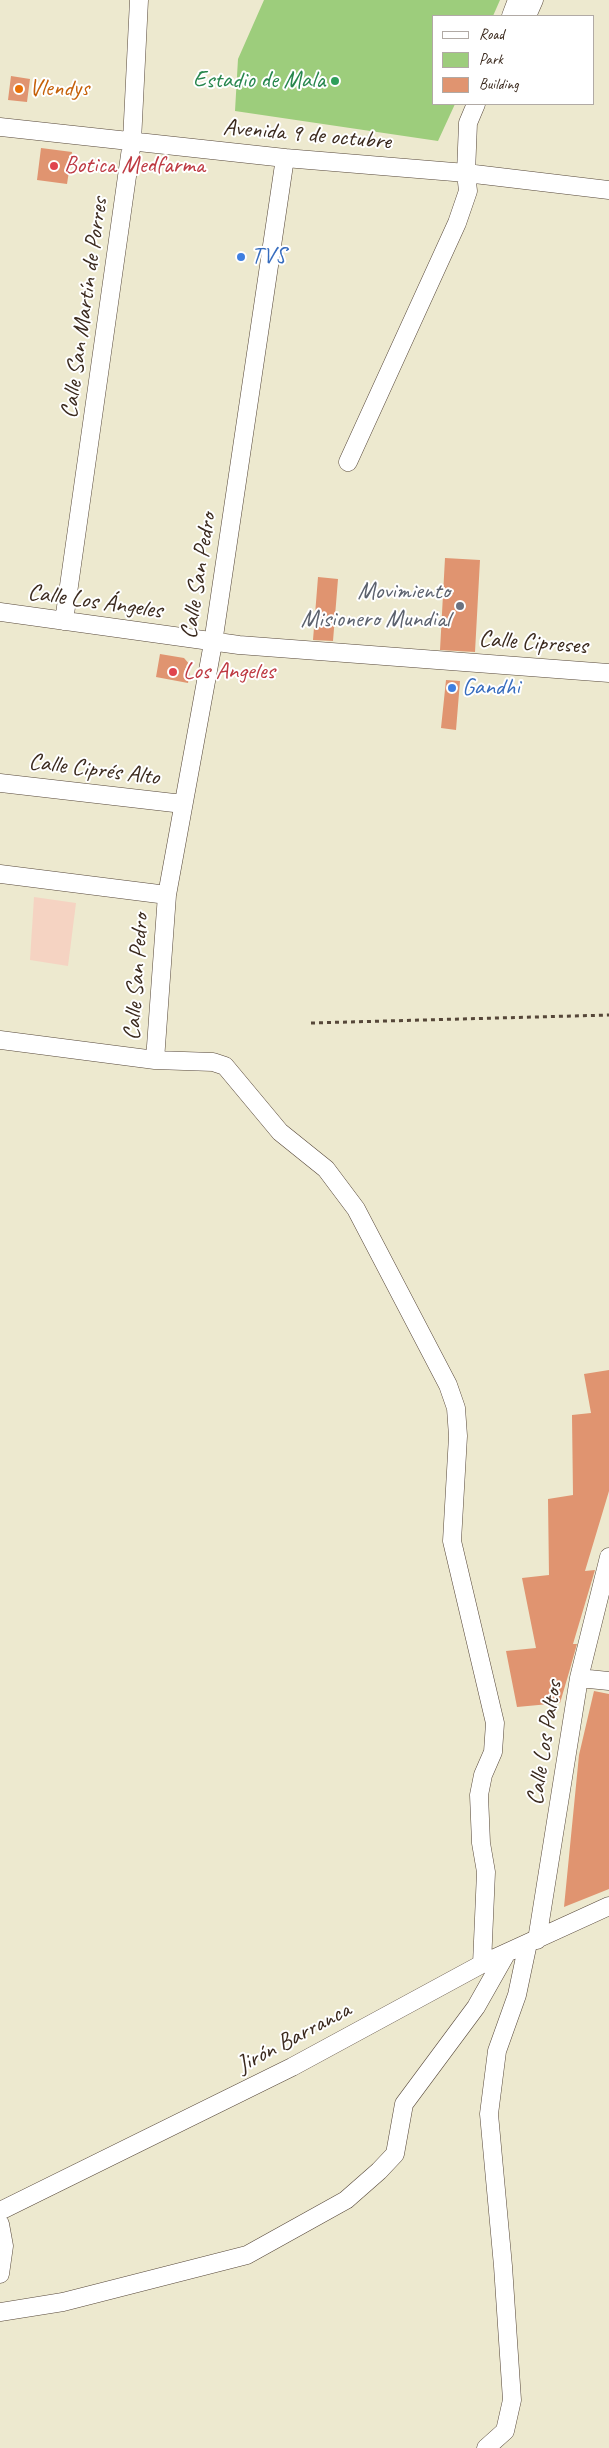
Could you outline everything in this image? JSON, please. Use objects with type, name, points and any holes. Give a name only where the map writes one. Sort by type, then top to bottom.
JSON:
[{"type":"street","name":"Calle San Martín de Porres","points":[[64,621],[132,141],[139,0]]},
{"type":"street","points":[[511,15],[517,0]]},
{"type":"street","points":[[527,15],[534,0]]},
{"type":"street","points":[[348,462],[457,223],[468,191],[466,173],[468,123],[476,105]]},
{"type":"street","points":[[468,123],[489,105]]},
{"type":"street","name":"Avenida 9 de octubre","points":[[0,126],[285,158],[466,173],[609,190]]},
{"type":"street","name":"Calle San Pedro","points":[[154,1060],[167,895],[213,643],[285,158]]},
{"type":"street","name":"Calle Los Ángeles","points":[[0,612],[213,643]]},
{"type":"street","name":"Calle Cipreses","points":[[213,643],[609,673]]},
{"type":"street","name":"Calle Ciprés Alto","points":[[0,783],[183,804]]},
{"type":"street","points":[[0,874],[167,895]]},
{"type":"street","points":[[0,1040],[154,1060],[213,1062],[225,1066],[234,1074],[280,1132],[326,1169],[356,1209],[448,1385],[456,1408],[458,1436],[452,1541],[494,1723],[493,1752],[483,1775],[480,1795],[479,1819],[486,1872],[482,1964]]},
{"type":"street","name":"Calle Los Paltos","points":[[486,2448],[505,2431],[512,2400],[503,2266],[489,2114],[497,2051],[517,1995],[532,1942],[579,1678],[609,1557]]},
{"type":"street","points":[[579,1678],[609,1681]]},
{"type":"street","name":"Jirón Barranca","points":[[0,2211],[292,2067],[482,1964],[609,1906]]},
{"type":"street","points":[[0,2312],[63,2302],[247,2255],[317,2218],[346,2200],[395,2154],[404,2104],[476,2007],[506,1954]]},
{"type":"street","points":[[0,2224],[4,2246],[0,2274]]},
{"type":"path","points":[[311,1023],[609,1015]]},
{"type":"shaded area","points":[[34,897],[76,903],[68,966],[30,960]]},
{"type":"green space","name":"Estadio de Mala","points":[[264,0],[500,0],[493,15],[432,15],[432,105],[455,105],[438,141],[235,111],[238,59]]},
{"type":"building","name":"Vlendys","points":[[11,76],[30,79],[27,102],[8,100]]},
{"type":"building","name":"Botica Medfarma","points":[[41,148],[72,152],[67,184],[37,180]]},
{"type":"building","name":"Movimiento Misionero Mundial","points":[[445,558],[480,560],[475,652],[440,650]]},
{"type":"building","points":[[318,577],[338,579],[333,641],[313,640]]},
{"type":"building","name":"Los Angeles","points":[[160,654],[184,658],[191,666],[188,683],[156,677]]},
{"type":"building","points":[[446,680],[460,681],[456,730],[441,728]]},
{"type":"building","points":[[609,1370],[609,1491],[585,1571],[595,1570],[573,1644],[577,1644],[560,1703],[517,1707],[506,1651],[536,1648],[522,1578],[549,1575],[548,1499],[573,1495],[572,1415],[591,1413],[584,1374]]},
{"type":"building","points":[[594,1691],[609,1694],[609,1889],[564,1907],[579,1755]]},
{"type":"place","name":"Estadio de Mala","points":[[335,81]]},
{"type":"place","name":"Vlendys","points":[[19,89]]},
{"type":"place","name":"Botica Medfarma","points":[[54,166]]},
{"type":"place","name":"TVS","points":[[241,257]]},
{"type":"place","name":"Movimiento Misionero Mundial","points":[[460,606]]},
{"type":"place","name":"Los Angeles","points":[[173,672]]},
{"type":"place","name":"Gandhi","points":[[452,688]]}]
